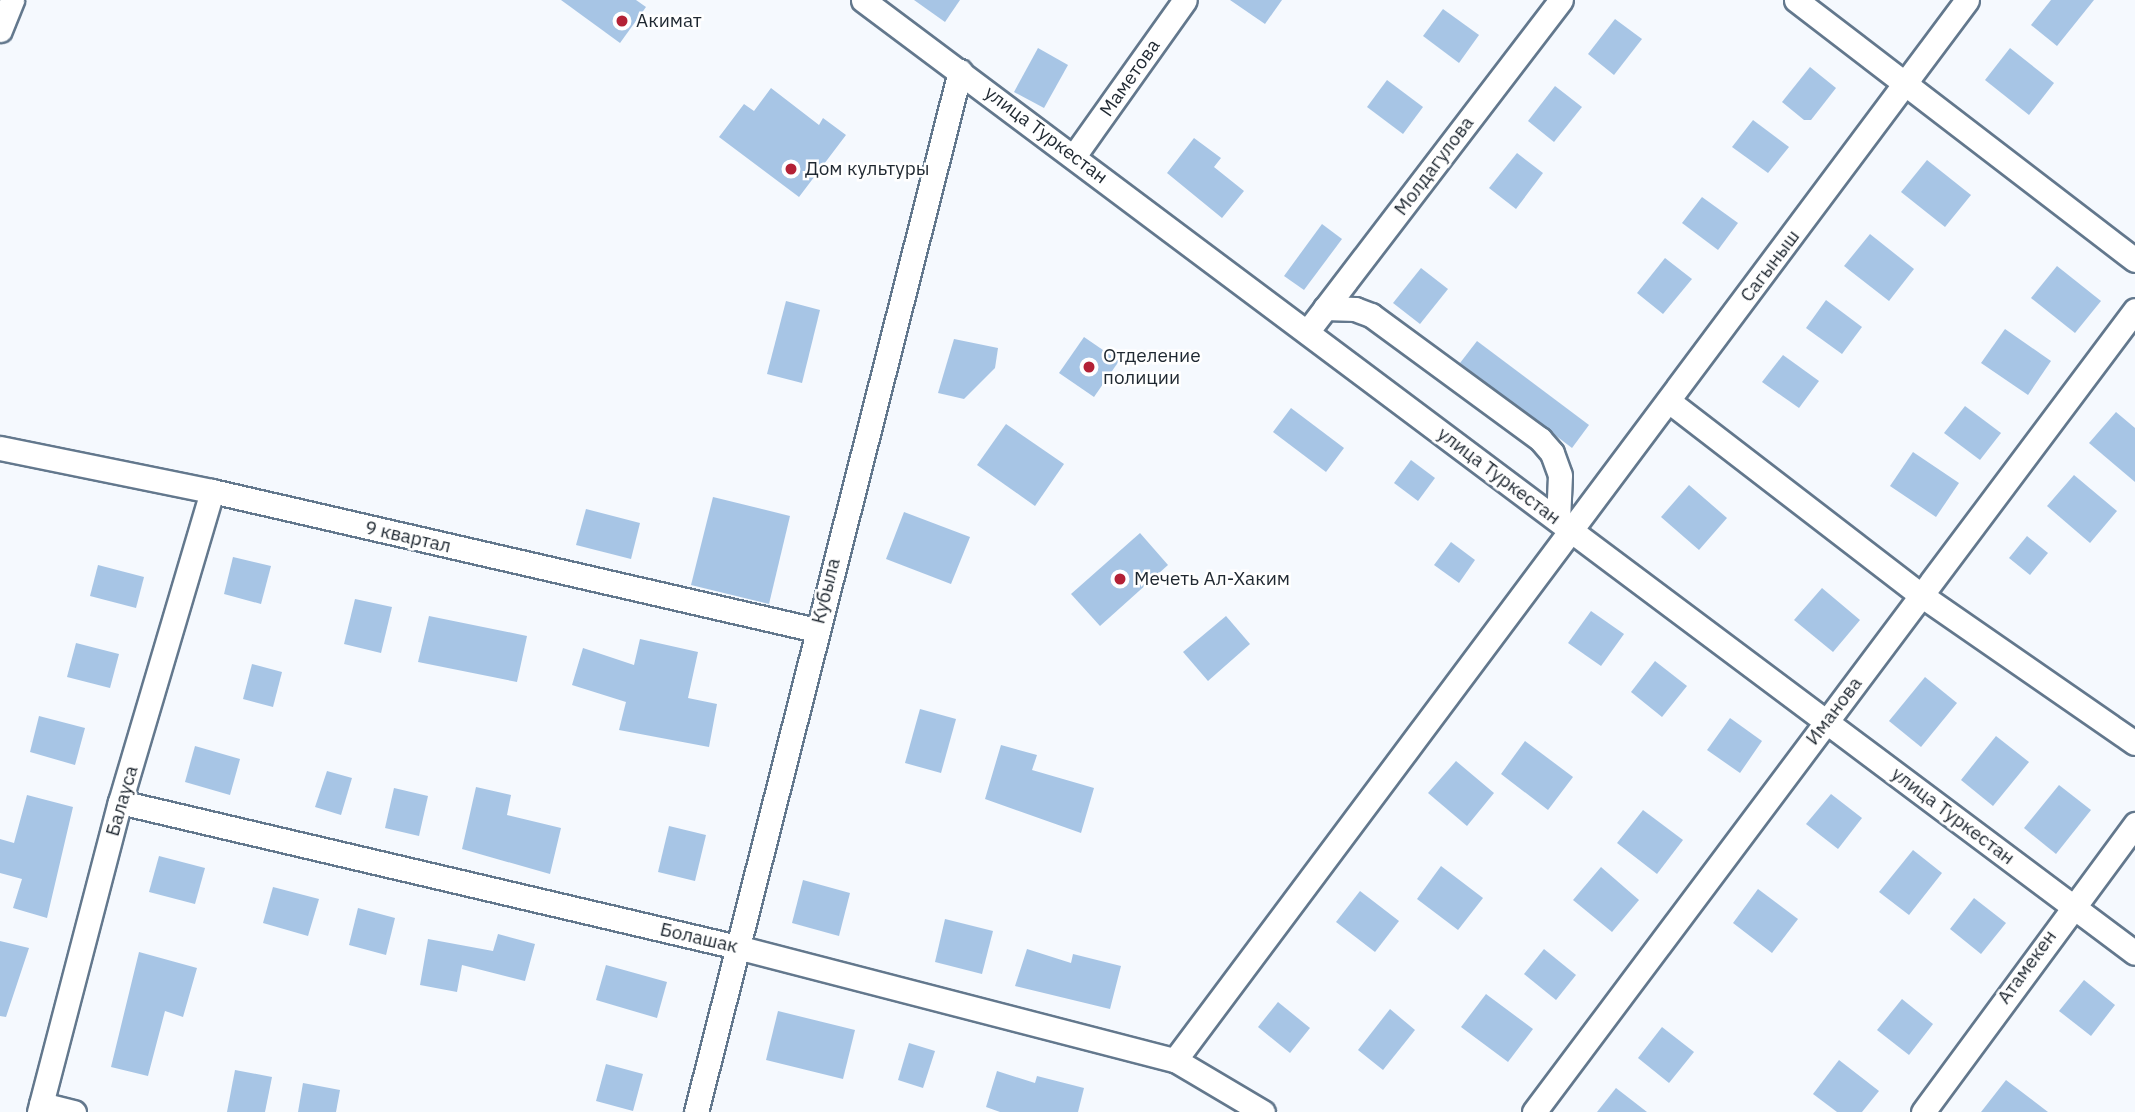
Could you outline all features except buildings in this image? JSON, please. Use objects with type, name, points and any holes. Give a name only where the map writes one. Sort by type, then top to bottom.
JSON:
[{"type":"street","points":[[0,30],[12,0]]},
{"type":"street","name":"улица Туркестан","points":[[863,0],[2135,953]]},
{"type":"street","name":"Маметова","points":[[1074,156],[1185,0]]},
{"type":"street","name":"Молдагулова","points":[[1307,332],[1561,0]]},
{"type":"street","points":[[1796,0],[2135,260]]},
{"type":"street","name":"Сагыныш","points":[[1175,1060],[1566,526],[1670,402],[1967,0]]},
{"type":"street","name":"Кубыла","points":[[696,1112],[816,630],[960,71]]},
{"type":"street","points":[[1325,308],[1354,309],[1371,315],[1541,439],[1552,453],[1560,475],[1566,526]]},
{"type":"street","name":"Иманова","points":[[1534,1112],[2135,310]]},
{"type":"street","points":[[1670,402],[1921,595],[2135,743]]},
{"type":"street","name":"9 квартал","points":[[0,448],[212,491],[816,630]]},
{"type":"street","name":"Балауса","points":[[40,1108],[120,802],[212,491]]},
{"type":"street","name":"Болашак","points":[[120,802],[737,947],[1175,1060],[1263,1112]]},
{"type":"street","name":"Атамекен","points":[[1923,1112],[2071,905],[2135,824]]},
{"type":"street","points":[[40,1108],[74,1112]]},
{"type":"place","name":"Акимат","points":[[622,21]]},
{"type":"place","name":"Дом культуры","points":[[791,169]]},
{"type":"place","name":"Отделение полиции","points":[[1089,367]]},
{"type":"place","name":"Мечеть Ал-Хаким","points":[[1120,579]]}]
